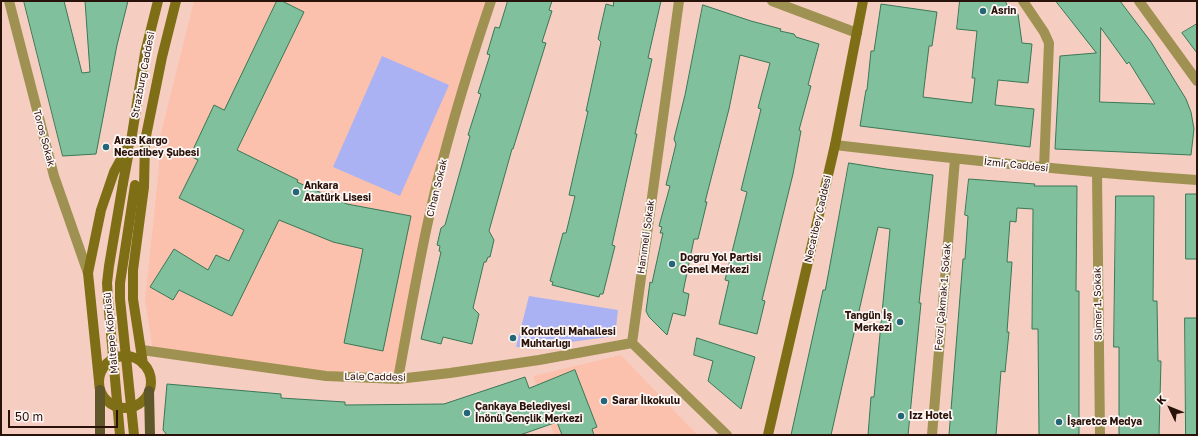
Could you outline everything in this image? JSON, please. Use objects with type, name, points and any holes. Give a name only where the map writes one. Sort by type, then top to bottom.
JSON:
[{"type":"main road","name":"Strazburg Caddesi","points":[[99,386],[88,273],[100,210],[114,172],[130,141],[146,53],[158,1]]},
{"type":"main road","name":"Strazburg Caddesi","points":[[143,364],[133,298],[133,285],[144,187],[145,141],[162,56],[176,1]]},
{"type":"main road","name":"Necatibey Caddesi","points":[[768,435],[835,145],[863,1]]},
{"type":"main road","name":"Maltepe Köprüsü","points":[[120,435],[108,300],[108,283],[130,141]]},
{"type":"main road","name":"Maltepe Köprüsü","points":[[134,435],[120,299],[120,283],[135,185],[145,141]]},
{"type":"main road","points":[[100,435],[100,373],[105,365],[111,360],[128,356],[143,364],[150,377],[150,435]]},
{"type":"main road","points":[[99,386],[103,397],[109,403],[116,407],[124,408],[139,404],[149,392]]},
{"type":"street","name":"Toros Sokak","points":[[9,1],[54,176],[88,273]]},
{"type":"street","name":"Cihan Sokak","points":[[398,379],[429,217],[448,142],[491,1]]},
{"type":"street","name":"Hanımeli Sokak","points":[[632,343],[679,1]]},
{"type":"street","points":[[772,1],[857,32]]},
{"type":"street","points":[[1023,1],[1044,32],[1049,43],[1044,168]]},
{"type":"street","points":[[1139,1],[1197,81]]},
{"type":"street","name":"İzmir Caddesi","points":[[835,145],[1044,168],[1197,180]]},
{"type":"street","name":"Fevzi Çakmak 1. Sokak","points":[[932,435],[955,159]]},
{"type":"street","name":"Sümer 1. Sokak","points":[[1097,173],[1100,435]]},
{"type":"street","name":"Lale Caddesi","points":[[142,350],[326,376],[398,379],[538,360],[632,343]]},
{"type":"street","points":[[632,343],[727,435]]},
{"type":"shaded area","name":"Ankara Atatürk Lisesi","points":[[194,1],[491,1],[448,142],[398,379],[326,376],[153,351],[145,300],[159,167],[159,141]]},
{"type":"shaded area","points":[[382,56],[449,85],[400,196],[333,167]]},
{"type":"shaded area","points":[[529,296],[618,310],[615,336],[533,347],[516,347]]},
{"type":"shaded area","name":"Sarar İlkokulu","points":[[621,355],[698,435],[554,435],[533,376]]},
{"type":"building","points":[[24,1],[64,1],[82,73],[90,72],[85,1],[128,1],[117,45],[96,154],[63,156]]},
{"type":"building","points":[[277,1],[282,1],[304,12],[237,150],[298,180],[297,182],[347,204],[411,216],[383,351],[344,343],[363,249],[333,242],[279,220],[232,316],[179,290],[173,300],[150,287],[174,249],[208,270],[216,255],[229,261],[244,230],[179,198],[198,160],[190,156],[214,105],[224,110]]},
{"type":"building","points":[[508,1],[552,1],[549,10],[552,11],[542,42],[546,43],[512,149],[489,231],[494,240],[490,257],[488,257],[486,262],[484,262],[473,308],[479,314],[472,344],[443,337],[441,344],[421,339],[441,252],[439,251],[440,246],[437,245],[441,228],[445,225],[470,136],[468,135],[481,94],[478,93],[490,55],[487,54],[495,27],[499,28]]},
{"type":"building","points":[[614,1],[661,1],[648,58],[652,59],[635,134],[637,134],[612,245],[615,246],[603,294],[600,294],[599,297],[552,285],[553,282],[550,281],[563,233],[566,233],[575,196],[569,195],[588,111],[586,111],[601,42],[598,39],[606,4],[613,6]]},
{"type":"building","points":[[960,1],[1005,1],[1011,12],[1018,14],[1022,43],[1032,44],[1028,83],[998,80],[995,105],[1034,109],[1030,147],[860,126],[867,90],[871,51],[874,51],[881,4],[937,12],[932,46],[929,46],[923,97],[972,103],[975,78],[972,78],[977,31],[957,29]]},
{"type":"building","points":[[1056,1],[1120,1],[1151,42],[1186,99],[1191,112],[1194,129],[1191,155],[1055,149],[1060,56],[1096,53]],"holes":[[[1101,28],[1127,64],[1129,62],[1155,104],[1100,102]]]},
{"type":"building","points":[[703,5],[781,29],[780,31],[794,34],[796,37],[819,44],[808,85],[811,86],[799,130],[801,131],[793,174],[762,300],[765,301],[757,334],[719,324],[729,281],[725,280],[747,192],[741,190],[761,109],[758,108],[770,63],[740,55],[729,109],[705,202],[707,202],[698,239],[694,239],[683,292],[689,294],[685,316],[673,313],[667,335],[649,317],[646,311],[650,282],[652,283],[663,233],[660,233],[662,227],[659,226],[670,186],[666,185],[676,144],[674,139],[685,95]]},
{"type":"building","points":[[1197,24],[1197,53],[1182,33]]},
{"type":"building","points":[[849,163],[933,175],[919,303],[921,303],[908,435],[868,435],[871,397],[874,397],[890,229],[878,227],[831,435],[791,435],[823,290],[825,290]]},
{"type":"building","points":[[969,179],[1035,184],[1034,186],[1077,186],[1076,291],[1079,291],[1079,435],[1039,435],[1038,329],[1032,329],[1033,209],[1017,208],[1016,222],[1010,221],[1007,262],[1012,262],[1007,332],[1009,332],[1005,372],[1001,371],[996,435],[949,435],[963,259],[965,259],[968,216],[965,215]]},
{"type":"building","points":[[1186,194],[1197,194],[1197,259],[1186,259]]},
{"type":"building","points":[[1116,196],[1154,196],[1153,301],[1157,301],[1158,361],[1161,361],[1159,435],[1119,435],[1119,347],[1114,347]]},
{"type":"building","points":[[1185,318],[1197,318],[1197,435],[1186,435]]},
{"type":"building","points":[[697,338],[755,357],[741,409],[708,381],[713,361],[694,355]]},
{"type":"building","points":[[575,370],[597,427],[592,429],[594,435],[562,435],[557,422],[520,435],[167,435],[163,430],[167,384],[281,394],[281,398],[345,402],[345,405],[444,404],[525,377],[529,388]]},
{"type":"place","name":"Asrin","points":[[983,11]]},
{"type":"place","name":"Aras Kargo Necatibey Şubesi","points":[[106,147]]},
{"type":"place","name":"Ankara Atatürk Lisesi","points":[[296,192]]},
{"type":"place","name":"Doğru Yol Partisi Genel Merkezi","points":[[672,264]]},
{"type":"place","name":"Tangün İş Merkezi","points":[[900,322]]},
{"type":"place","name":"Korkuteli Mahallesi Muhtarlığı","points":[[513,338]]},
{"type":"place","name":"Sarar İlkokulu","points":[[604,401]]},
{"type":"place","name":"Çankaya Belediyesi İnönü Gençlik Merkezi","points":[[467,413]]},
{"type":"place","name":"Izz Hotel","points":[[901,416]]},
{"type":"place","name":"İşaretce Medya","points":[[1059,422]]}]
